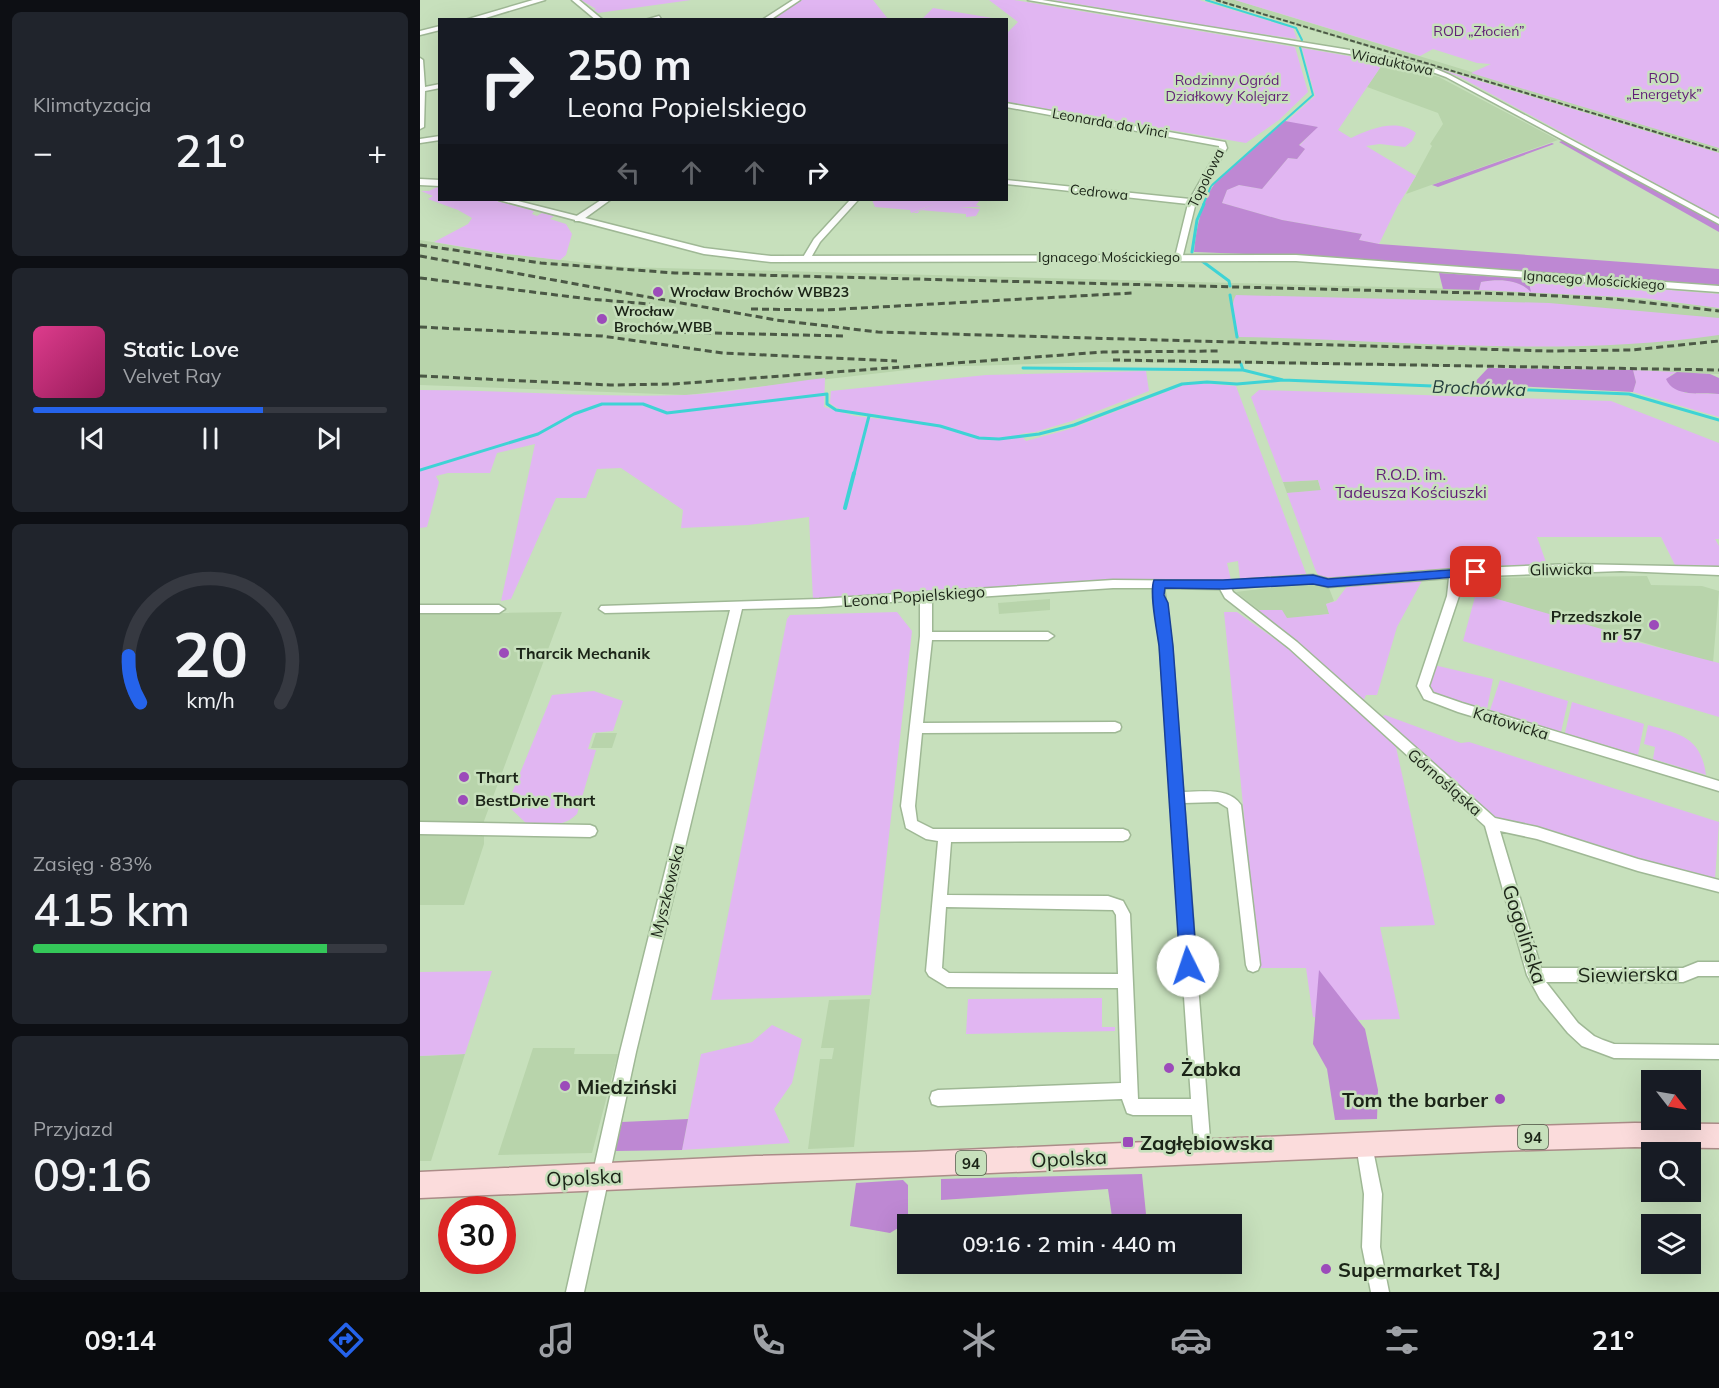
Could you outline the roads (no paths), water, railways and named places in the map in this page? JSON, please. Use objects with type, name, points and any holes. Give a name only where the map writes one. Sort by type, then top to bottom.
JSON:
[{"type":"main road","name":"Opolska","points":[[420,1185],[756,1169],[915,1166],[1552,1137],[1719,1136]]},
{"type":"street","points":[[477,18],[541,0]]},
{"type":"street","points":[[575,0],[598,18]]},
{"type":"street","points":[[768,18],[797,0]]},
{"type":"street","name":"Wiaduktowa","points":[[1031,0],[1301,44],[1438,71],[1719,222]]},
{"type":"street","points":[[420,33],[438,28]]},
{"type":"street","points":[[420,60],[420,127]]},
{"type":"street","points":[[421,89],[438,86]]},
{"type":"street","name":"Leonarda da Vinci","points":[[1008,105],[1213,141]]},
{"type":"street","points":[[420,141],[438,138]]},
{"type":"street","name":"Topolowa","points":[[1179,257],[1192,202],[1224,148],[1222,144],[1213,141]]},
{"type":"street","name":"Cedrowa","points":[[1008,182],[1192,202]]},
{"type":"street","points":[[420,183],[438,183]]},
{"type":"street","name":"Ignacego Mościckiego","points":[[508,201],[714,253],[771,259],[1179,257],[1337,261],[1719,289]]},
{"type":"street","points":[[578,219],[605,201]]},
{"type":"street","points":[[806,259],[817,241],[853,201]]},
{"type":"street","name":"Gliwicka","points":[[1223,585],[1313,579],[1328,583],[1455,573],[1648,568],[1719,571]]},
{"type":"street","name":"Katowicka","points":[[1455,573],[1453,596],[1423,686],[1428,696],[1719,786]]},
{"type":"street","name":"Leona Popielskiego","points":[[605,609],[737,606],[1097,584],[1223,585]]},
{"type":"street","points":[[1159,584],[1157,595],[1161,603],[1166,646],[1203,1152]]},
{"type":"street","name":"Górnośląska","points":[[1223,585],[1229,595],[1293,645],[1491,822],[1719,886]]},
{"type":"street","points":[[926,595],[926,636],[908,806],[911,824],[931,835],[945,836],[1123,835]]},
{"type":"street","name":"Myszkowska","points":[[575,1292],[599,1177],[737,606]]},
{"type":"street","points":[[420,609],[499,609]]},
{"type":"street","points":[[926,636],[1048,636]]},
{"type":"street","points":[[917,728],[1115,727]]},
{"type":"street","points":[[1176,798],[1220,797],[1234,805],[1253,965]]},
{"type":"street","name":"Gogolińska","points":[[1491,822],[1535,975],[1545,994],[1573,1028],[1588,1041],[1614,1051],[1719,1052]]},
{"type":"street","points":[[420,828],[590,831]]},
{"type":"street","points":[[945,836],[934,971],[947,980],[1125,981]]},
{"type":"street","points":[[941,901],[1114,903],[1118,905],[1123,914],[1128,1091],[1133,1107],[1199,1107]]},
{"type":"street","name":"Siewierska","points":[[1535,975],[1683,975],[1698,969],[1719,969]]},
{"type":"street","points":[[938,1098],[1128,1091]]},
{"type":"street","points":[[1364,1145],[1373,1194],[1371,1246],[1380,1292]]},
{"type":"waterway","name":"Brochówka","points":[[1203,205],[1211,186],[1313,95],[1300,47],[1302,40],[1296,28],[1206,0]]},
{"type":"waterway","name":"Brochówka","points":[[1192,252],[1197,220],[1204,204]]},
{"type":"waterway","name":"Brochówka","points":[[1202,261],[1229,281],[1230,286]]},
{"type":"waterway","name":"Brochówka","points":[[1230,295],[1237,337]]},
{"type":"waterway","name":"Brochówka","points":[[1241,364],[1243,370]]},
{"type":"waterway","points":[[1023,368],[1243,370]]},
{"type":"waterway","name":"Brochówka","points":[[1243,370],[1283,380]]},
{"type":"waterway","points":[[420,470],[538,434],[574,414],[602,404],[643,404],[667,413],[827,394],[827,404],[836,410],[940,426],[979,438],[999,439],[1039,434],[1074,425],[1182,384],[1207,382],[1237,384],[1283,380]]},
{"type":"waterway","name":"Brochówka","points":[[1283,380],[1629,394],[1719,420]]},
{"type":"waterway","points":[[854,474],[869,416]]},
{"type":"waterway","points":[[845,508],[854,473]]},
{"type":"railway","points":[[1216,0],[1719,151]]},
{"type":"railway","points":[[420,245],[541,263],[675,273],[1517,294],[1614,299],[1719,311]]},
{"type":"railway","points":[[420,256],[776,320],[878,332],[1547,351],[1632,350],[1719,341]]},
{"type":"railway","points":[[420,278],[589,299],[650,304]]},
{"type":"railway","points":[[751,309],[825,310],[1132,293]]},
{"type":"railway","points":[[420,327],[602,336],[723,353],[897,361]]},
{"type":"railway","points":[[627,331],[843,336]]},
{"type":"railway","points":[[420,376],[610,385],[674,384],[1103,352],[1220,351]]},
{"type":"railway","points":[[1113,360],[1719,370]]},
{"type":"place","name":"Wrocław Brochów WBB23","points":[[658,292]]},
{"type":"place","name":"Wrocław Brochów WBB","points":[[602,319]]},
{"type":"place","name":"Przedszkole nr 57","points":[[1654,625]]},
{"type":"place","name":"Tharcik Mechanik","points":[[504,653]]},
{"type":"place","name":"Thart","points":[[464,777]]},
{"type":"place","name":"BestDrive Thart","points":[[463,800]]},
{"type":"place","name":"Żabka","points":[[1169,1068]]},
{"type":"place","name":"Miedziński","points":[[565,1086]]},
{"type":"place","name":"Tom the barber","points":[[1500,1099]]},
{"type":"place","name":"Zagłębiowska","points":[[1128,1142]]},
{"type":"place","name":"Supermarket T&J","points":[[1326,1269]]},
{"type":"park label","name":"ROD „Złocień”","points":[[1479,31]]},
{"type":"park label","name":"ROD „Energetyk”","points":[[1664,86]]},
{"type":"park label","name":"Rodzinny Ogród Działkowy Kolejarz","points":[[1227,88]]},
{"type":"park label","name":"R.O.D. im. Tadeusza Kościuszki","points":[[1411,483]]}]
